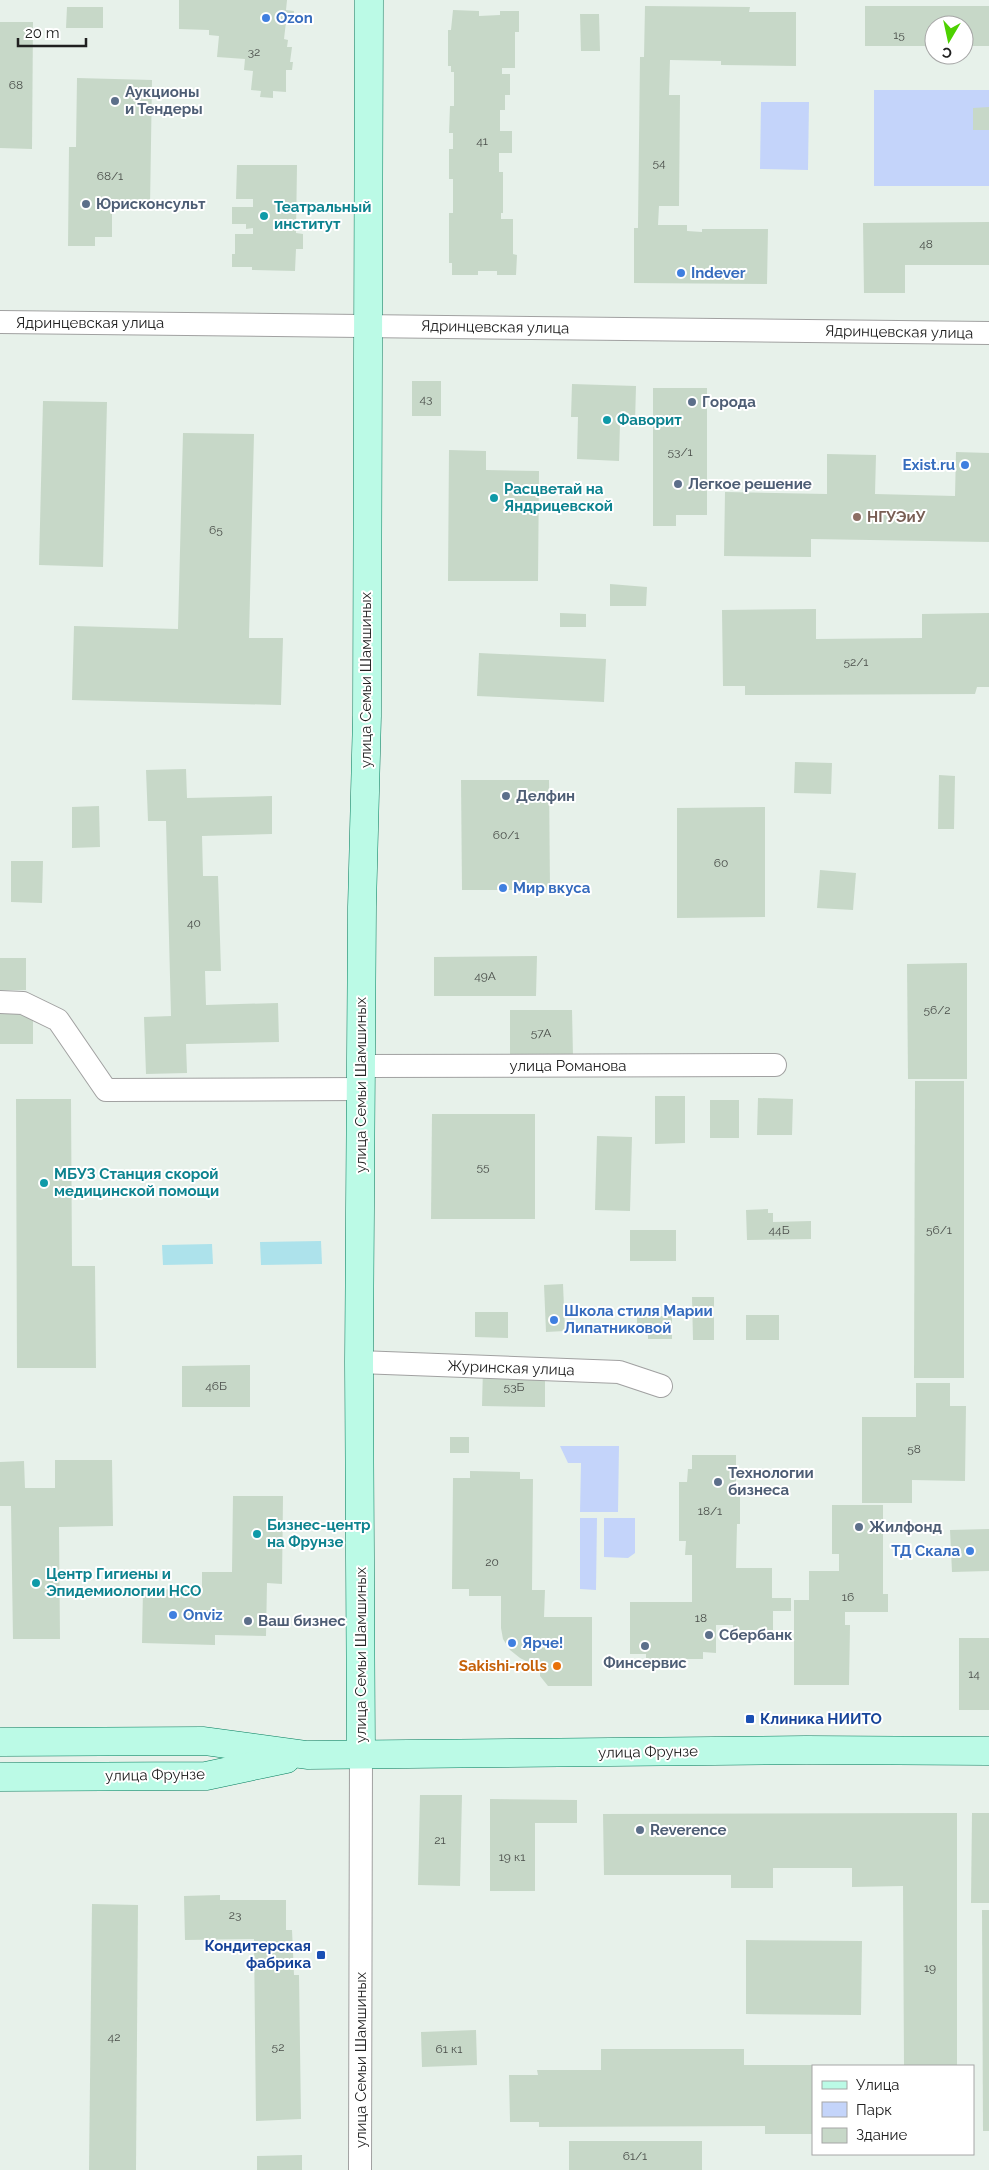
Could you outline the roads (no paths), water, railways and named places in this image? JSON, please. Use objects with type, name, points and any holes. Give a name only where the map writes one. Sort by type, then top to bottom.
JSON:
[{"type":"street","name":"улица Семьи Шамшиных","points":[[360,2170],[361,1754],[359,1362],[362,907],[367,716],[369,0]]},
{"type":"street","name":"Ядринцевская улица","points":[[0,322],[989,333]]},
{"type":"street","name":"улица Романова","points":[[0,1002],[23,1003],[58,1020],[106,1090],[361,1078],[776,1065]]},
{"type":"street","name":"Журинская улица","points":[[359,1362],[619,1372],[661,1386]]},
{"type":"street","name":"улица Фрунзе","points":[[0,1742],[204,1741],[307,1755],[989,1751]]},
{"type":"street","name":"улица Фрунзе","points":[[0,1777],[206,1776],[307,1755]]},
{"type":"place","name":"Ozon","points":[[266,18]]},
{"type":"place","name":"Аукционы и Тендеры","points":[[115,101]]},
{"type":"place","name":"Юрисконсульт","points":[[86,204]]},
{"type":"place","name":"Театральный институт","points":[[264,216]]},
{"type":"place","name":"Indever","points":[[681,273]]},
{"type":"place","name":"Города","points":[[692,402]]},
{"type":"place","name":"Фаворит","points":[[607,420]]},
{"type":"place","name":"Exist.ru","points":[[965,465]]},
{"type":"place","name":"Легкое решение","points":[[678,484]]},
{"type":"place","name":"Расцветай на Яндрицевской","points":[[494,498]]},
{"type":"place","name":"НГУЭиУ","points":[[857,517]]},
{"type":"place","name":"Делфин","points":[[506,796]]},
{"type":"place","name":"Мир вкуса","points":[[503,888]]},
{"type":"place","name":"МБУЗ Станция скорой медицинской помощи","points":[[44,1183]]},
{"type":"place","name":"Школа стиля Марии Липатниковой","points":[[554,1320]]},
{"type":"place","name":"Технологии бизнеса","points":[[718,1482]]},
{"type":"place","name":"Жилфонд","points":[[859,1527]]},
{"type":"place","name":"Бизнес-центр на Фрунзе","points":[[257,1534]]},
{"type":"place","name":"ТД Скала","points":[[970,1551]]},
{"type":"place","name":"Центр Гигиены и Эпидемиологии НСО","points":[[36,1583]]},
{"type":"place","name":"Onviz","points":[[173,1615]]},
{"type":"place","name":"Ваш бизнес","points":[[248,1621]]},
{"type":"place","name":"Сбербанк","points":[[709,1635]]},
{"type":"place","name":"Ярче!","points":[[512,1643]]},
{"type":"place","name":"Финсервис","points":[[645,1646]]},
{"type":"place","name":"Sakishi-rolls","points":[[557,1666]]},
{"type":"place","name":"Клиника НИИТО","points":[[750,1719]]},
{"type":"place","name":"Reverence","points":[[640,1830]]},
{"type":"place","name":"Кондитерская фабрика","points":[[321,1955]]}]
